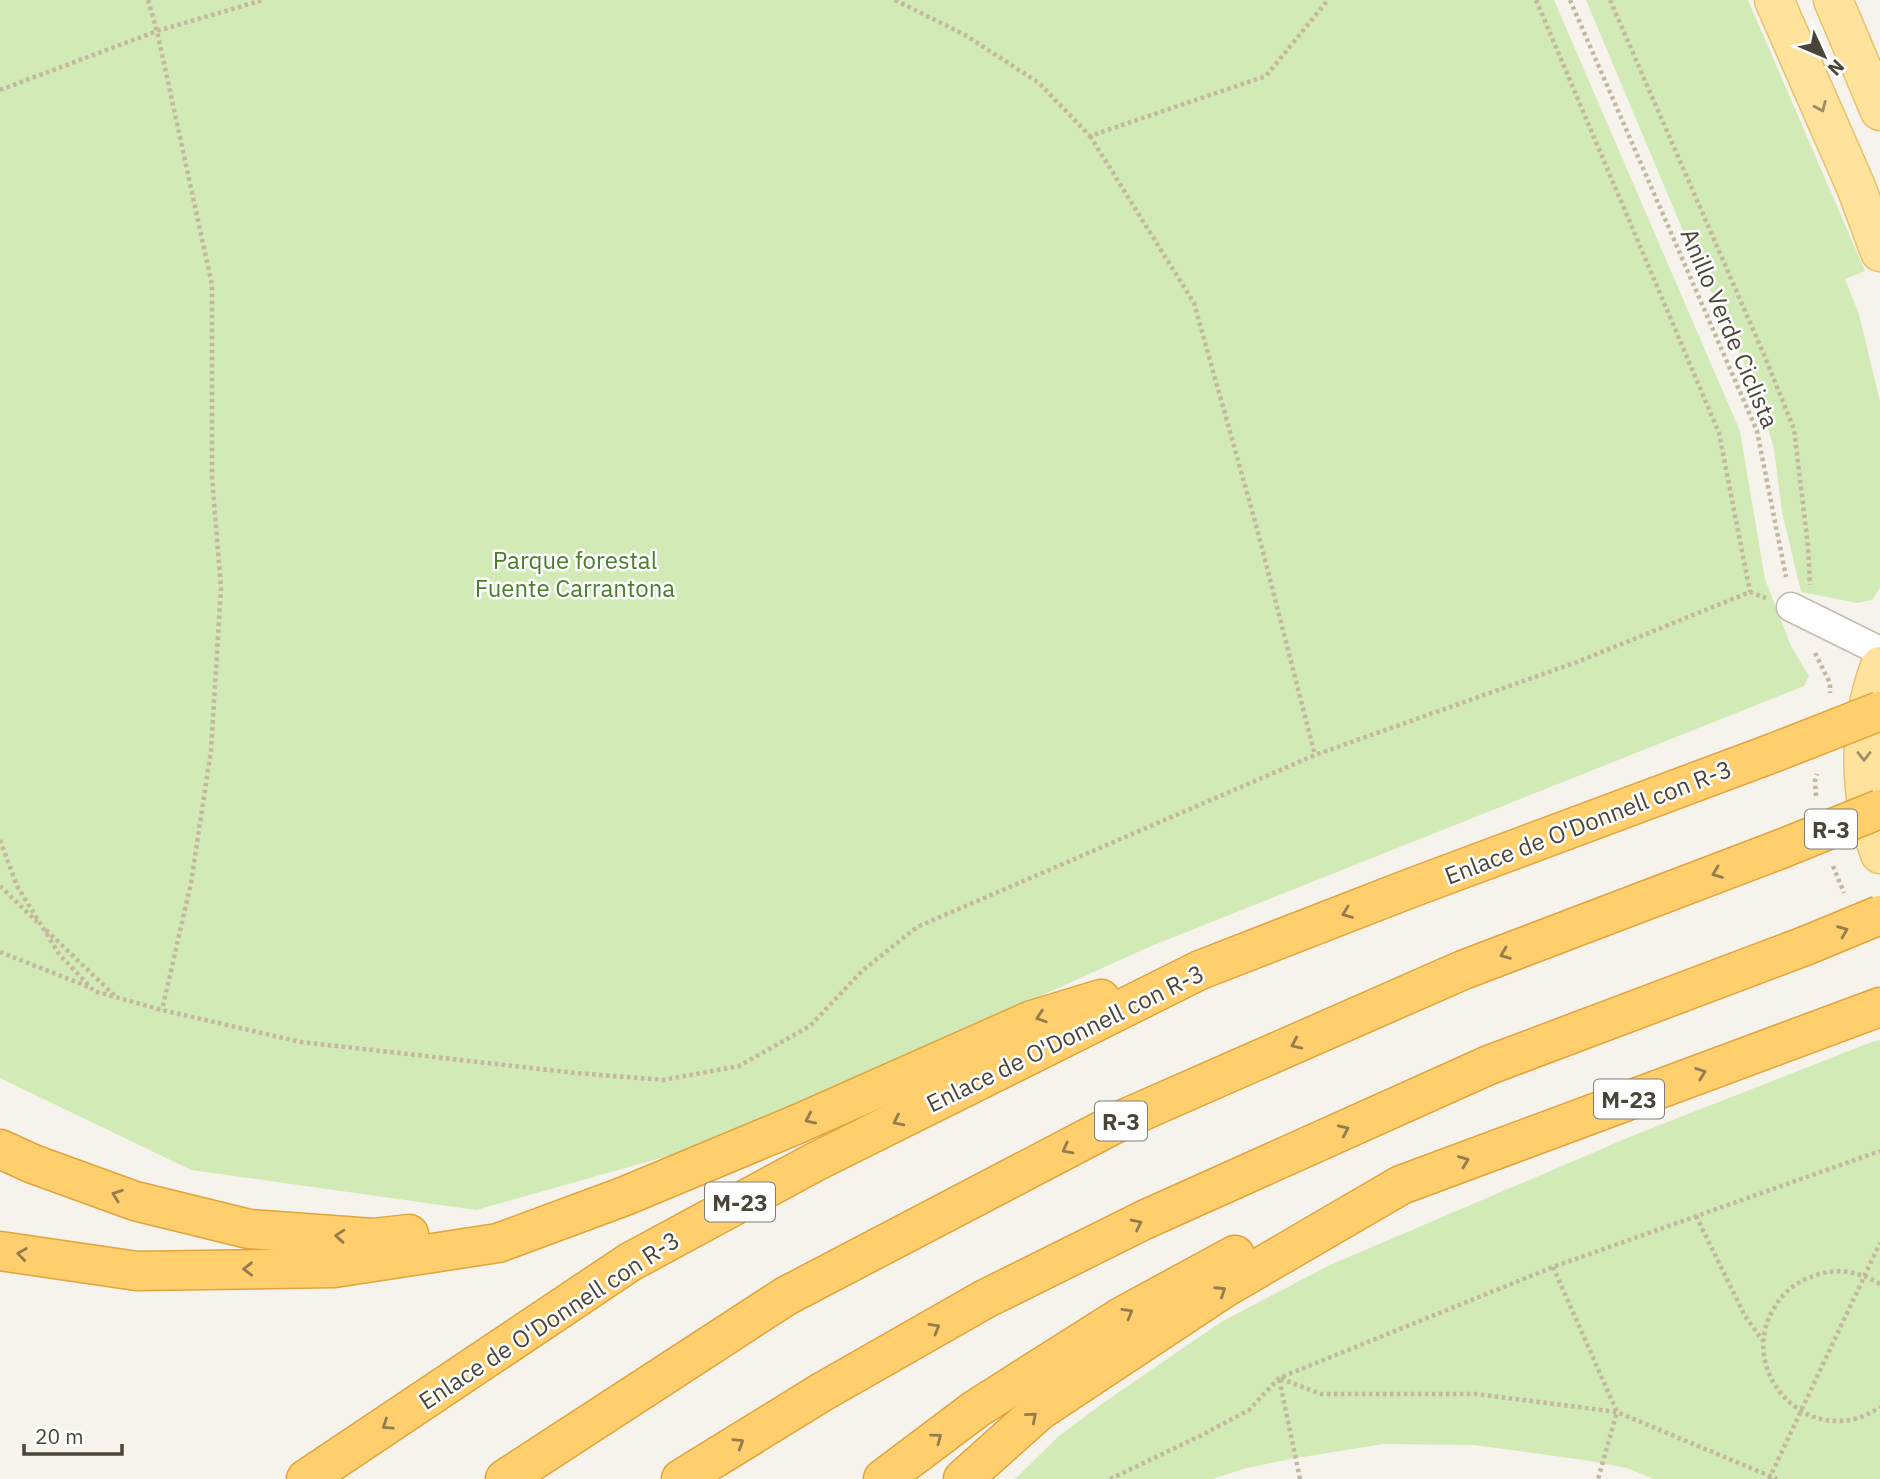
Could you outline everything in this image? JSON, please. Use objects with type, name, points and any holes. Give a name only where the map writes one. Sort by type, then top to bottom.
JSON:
[{"type":"highway","name":"Enlace de O'Donnell con R-3","points":[[306,1479],[630,1262],[815,1162],[1200,970],[1880,710]]},
{"type":"highway","name":"R-3","points":[[505,1479],[786,1296],[1124,1119],[1462,970],[1880,809]]},
{"type":"highway","points":[[681,1479],[822,1392],[974,1306],[1144,1220],[1489,1065],[1880,915]]},
{"type":"highway","points":[[0,1251],[137,1271],[334,1268],[498,1243],[625,1196],[800,1123],[1032,1020],[1200,970]]},
{"type":"highway","name":"M-23","points":[[963,1479],[1039,1410],[1226,1287],[1401,1185],[1869,1011]]},
{"type":"highway","points":[[0,1149],[33,1164],[135,1201],[248,1229],[373,1238],[489,1224],[625,1196]]},
{"type":"highway","points":[[883,1479],[976,1409],[1121,1317],[1228,1257],[1401,1185]]},
{"type":"main road","points":[[1774,0],[1856,187],[1880,252]]},
{"type":"main road","points":[[1832,0],[1880,111]]},
{"type":"main road","points":[[1880,666],[1864,731],[1868,811],[1880,854]]},
{"type":"street","points":[[1802,612],[1880,651]]},
{"type":"path","points":[[148,0],[158,31],[212,285],[212,477],[221,588],[211,750],[191,883],[162,1010]]},
{"type":"path","points":[[0,90],[158,31],[263,0]]},
{"type":"path","points":[[895,0],[965,35],[1039,83],[1090,136],[1194,303],[1256,525],[1315,755]]},
{"type":"path","points":[[1090,136],[1266,76],[1328,0]]},
{"type":"path","points":[[1536,0],[1719,433],[1749,592]]},
{"type":"path","name":"Anillo Verde Ciclista","points":[[1570,0],[1757,431],[1802,612],[1830,683],[1829,696]]},
{"type":"path","points":[[0,840],[17,886],[59,954],[94,991],[162,1010],[301,1042],[576,1073],[663,1080],[739,1066],[810,1026],[862,971],[917,927],[1315,755],[1577,662],[1749,592],[1802,612],[1808,546],[1794,429],[1610,0]]},
{"type":"path","points":[[1817,802],[1815,780],[1818,769]]},
{"type":"path","points":[[1831,860],[1845,894]]},
{"type":"path","points":[[0,886],[116,997]]},
{"type":"path","points":[[0,953],[91,987]]},
{"type":"path","points":[[1110,1479],[1248,1410],[1279,1378],[1553,1267],[1880,1151]]},
{"type":"path","points":[[1696,1216],[1745,1316],[1763,1341]]},
{"type":"path","points":[[1770,1478],[1880,1243]]},
{"type":"path","points":[[1553,1267],[1617,1412],[1598,1479]]},
{"type":"path","points":[[1880,1284],[1865,1276],[1843,1271],[1819,1273],[1798,1282],[1780,1298],[1768,1318],[1763,1341],[1764,1362],[1772,1381],[1784,1398],[1801,1411],[1820,1419],[1840,1421],[1860,1418],[1880,1407]]},
{"type":"path","points":[[1279,1378],[1321,1394],[1476,1394],[1617,1412],[1777,1479]]},
{"type":"path","points":[[1279,1378],[1300,1479]]},
{"type":"green space","name":"Parque forestal Fuente Carrantona","points":[[0,0],[1554,0],[1740,431],[1765,579],[1791,646],[1809,676],[1804,686],[1149,947],[714,1143],[476,1210],[191,1170],[0,1078]]},
{"type":"green space","points":[[1586,0],[1748,0],[1865,271],[1845,279],[1859,314],[1880,402],[1880,588],[1872,600],[1857,603],[1801,592],[1782,512],[1774,449],[1761,404],[1686,238]]},
{"type":"green space","points":[[1880,1040],[1880,1479],[1654,1479],[1627,1468],[1474,1445],[1383,1444],[1290,1459],[1212,1479],[1015,1479],[1059,1436],[1221,1322],[1330,1265],[1632,1136]]}]
